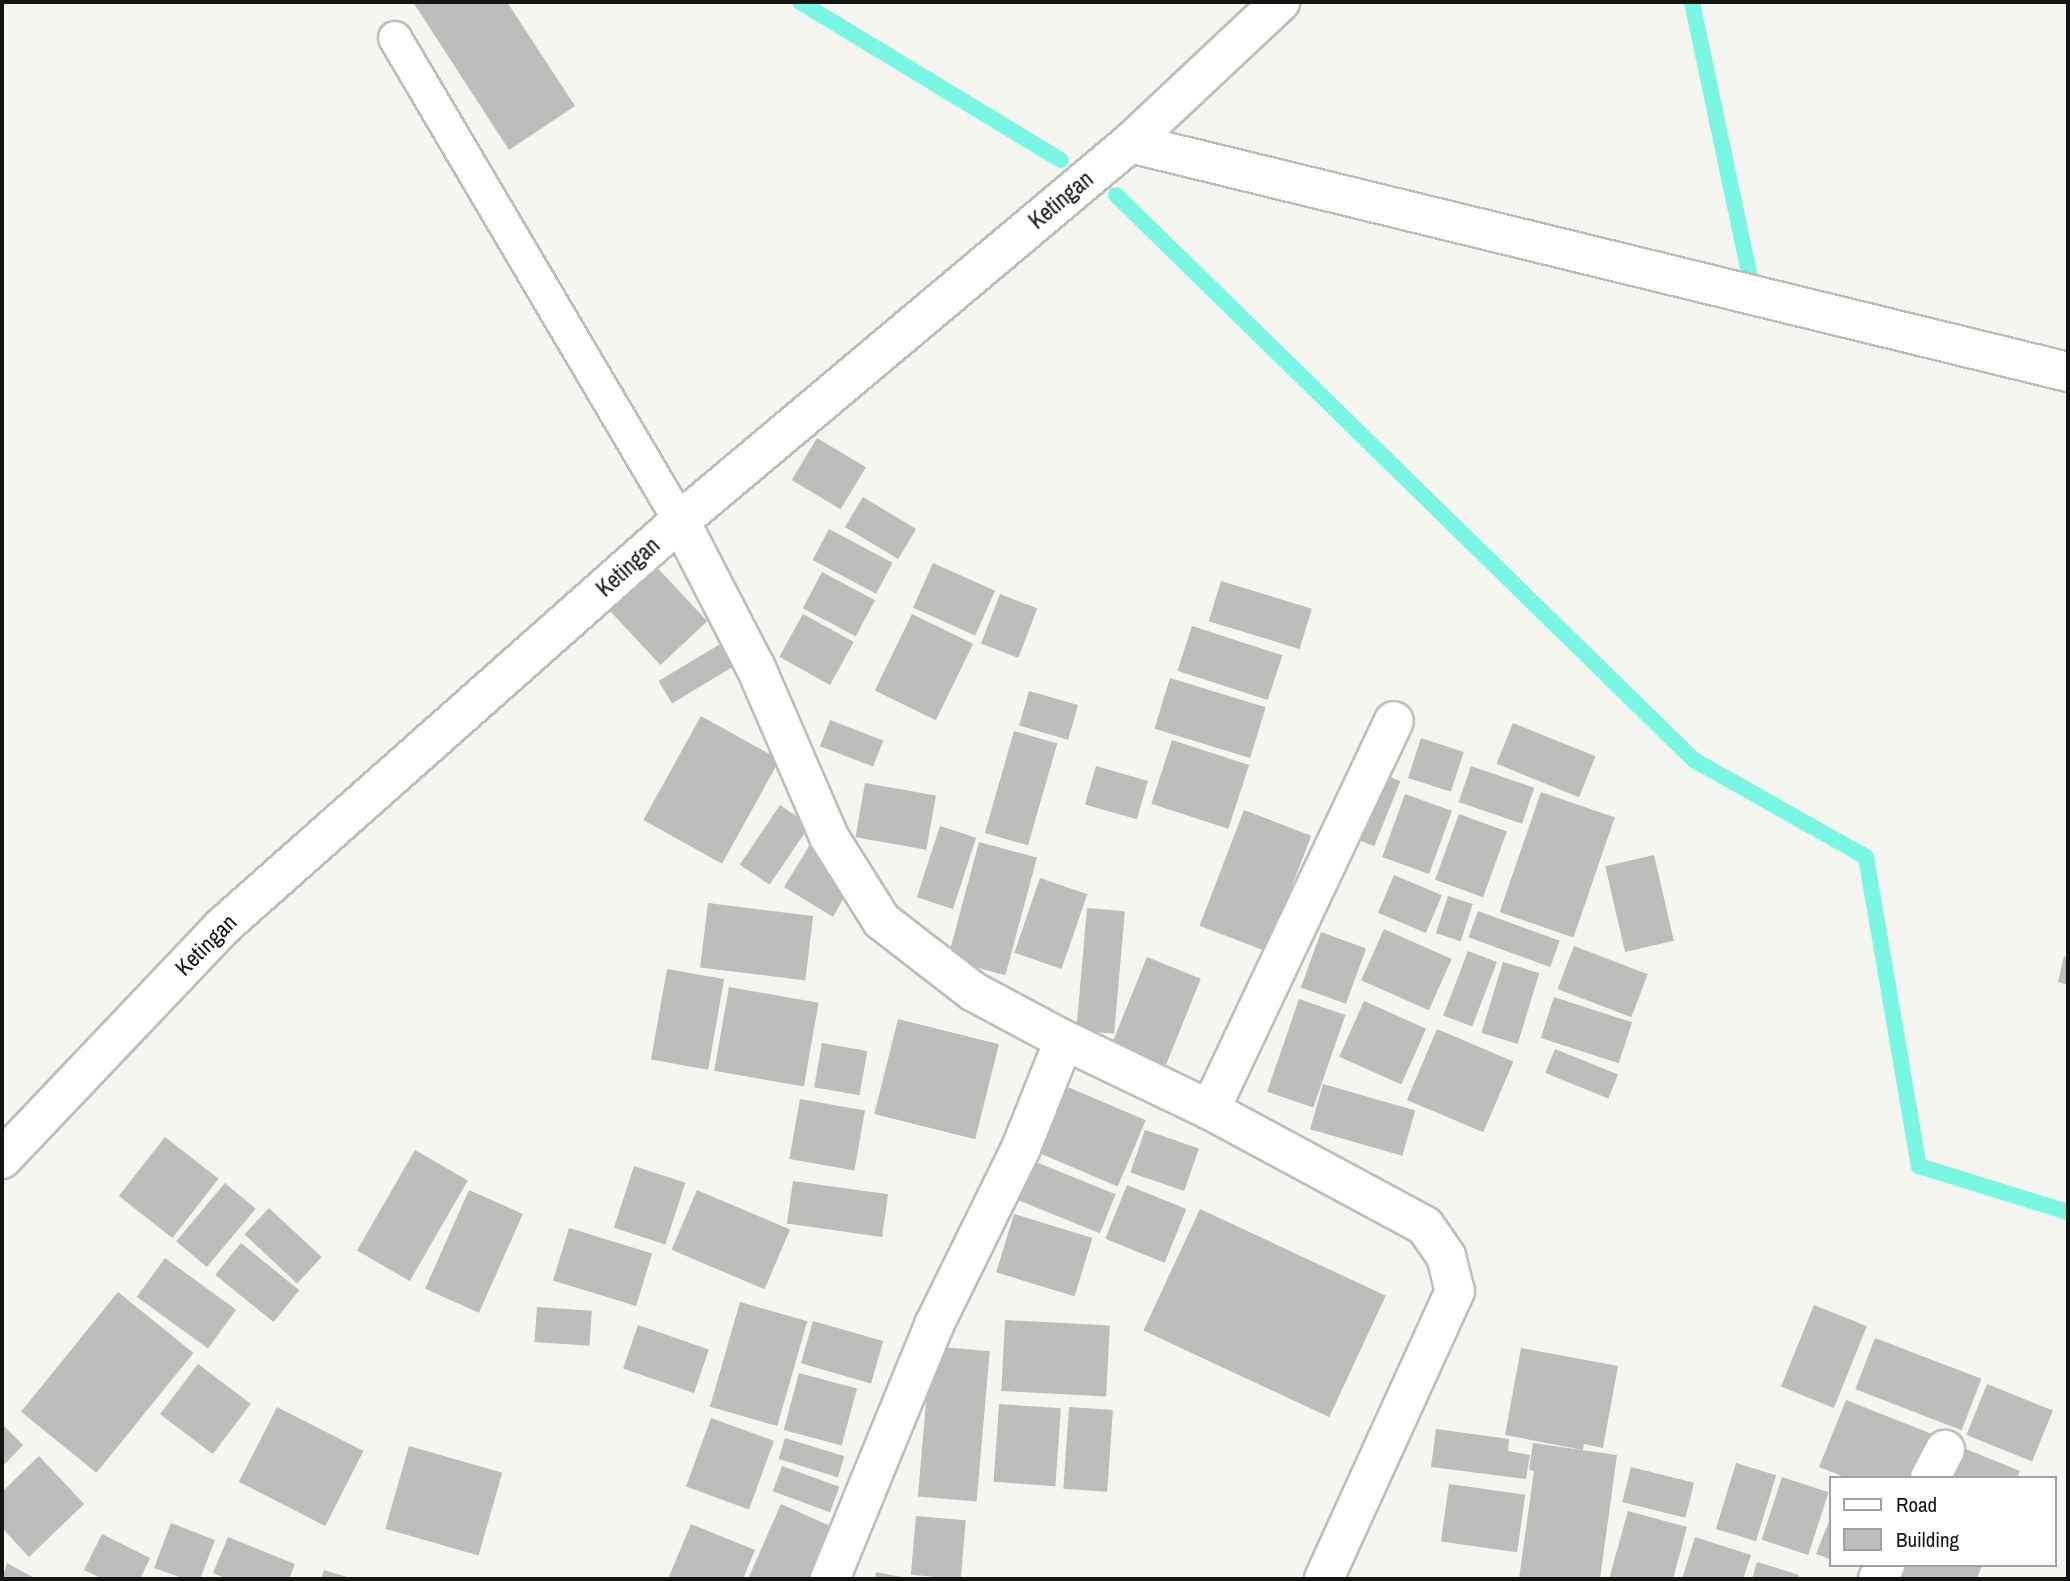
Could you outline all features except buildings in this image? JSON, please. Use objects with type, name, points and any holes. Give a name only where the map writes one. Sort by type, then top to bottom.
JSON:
[{"type":"street","name":"Ketingan","points":[[2,1159],[222,927],[680,521],[1130,143],[1280,2]]},
{"type":"street","points":[[1130,143],[2068,373]]},
{"type":"street","points":[[680,521],[757,668],[829,836],[882,921],[974,992],[1064,1040],[1210,1110],[1425,1226],[1446,1256],[1455,1291],[1327,1579]]},
{"type":"street","points":[[1210,1110],[1394,721]]},
{"type":"street","points":[[830,1579],[934,1325],[1021,1148],[1064,1040]]},
{"type":"lane","points":[[395,38],[680,521]]},
{"type":"waterway","points":[[800,2],[1061,160]]},
{"type":"waterway","points":[[1692,2],[1750,278]]},
{"type":"waterway","points":[[1116,195],[1694,760],[1866,857],[1919,1166],[2068,1212]]}]
